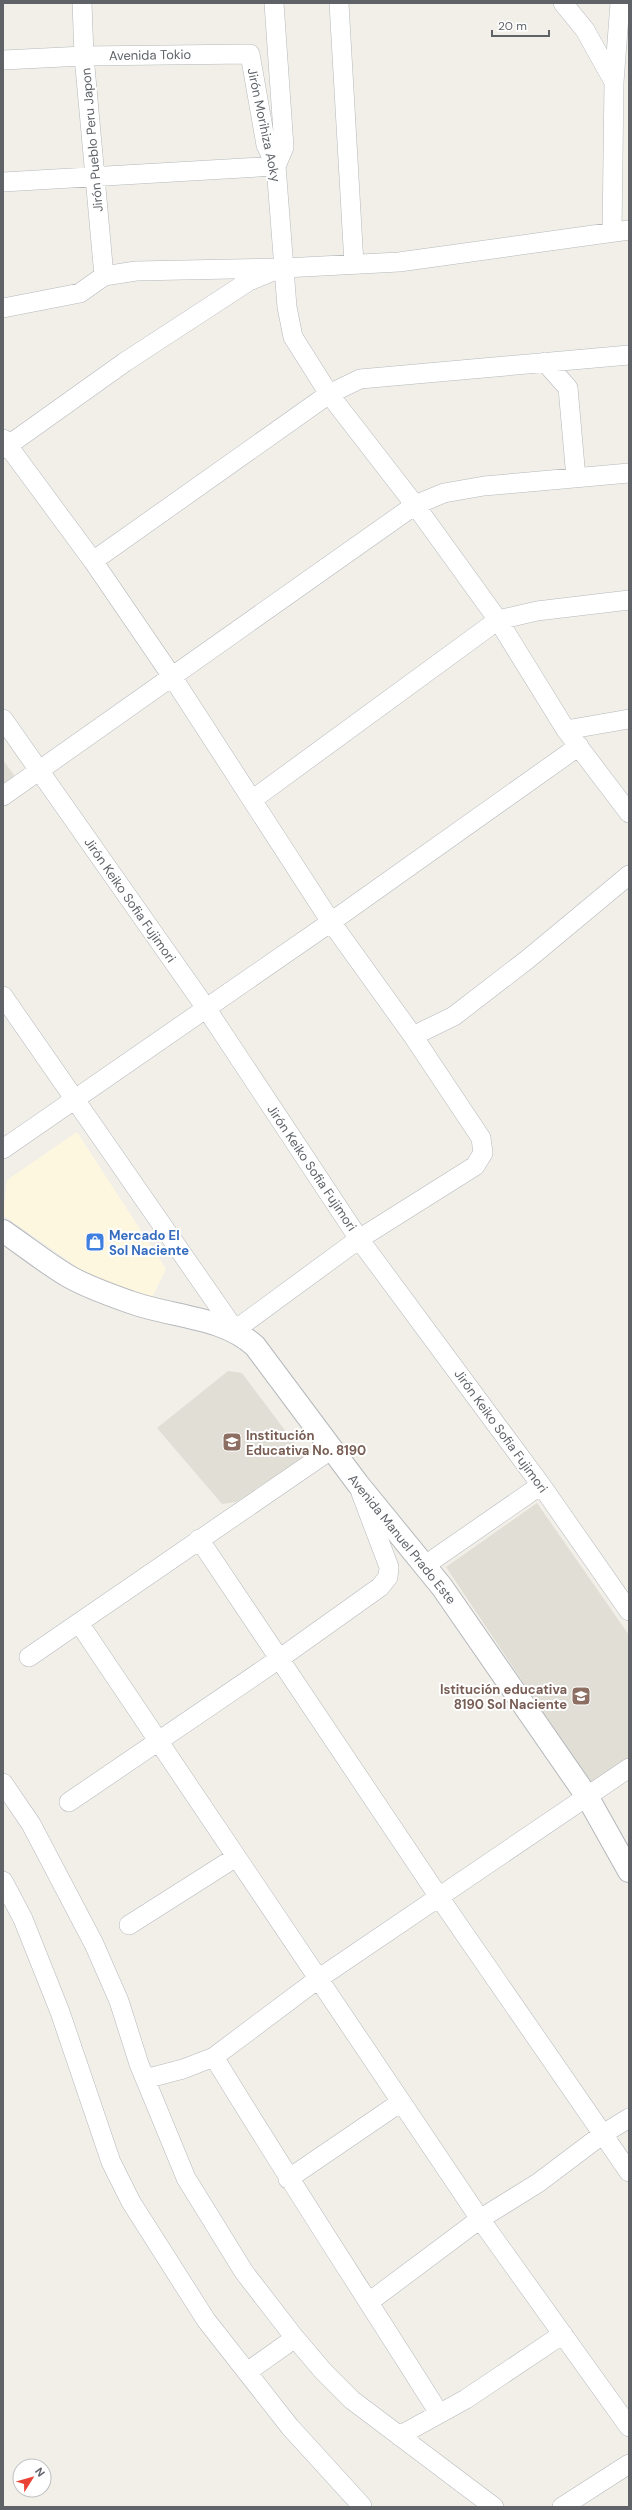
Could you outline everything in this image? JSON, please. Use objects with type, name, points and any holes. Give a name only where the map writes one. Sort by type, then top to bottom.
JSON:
[{"type":"street","name":"Jirón Pueblo Peru Japon","points":[[82,3],[84,56],[104,276]]},
{"type":"street","points":[[3,182],[276,166],[284,147],[274,3]]},
{"type":"street","points":[[339,3],[354,264]]},
{"type":"street","points":[[563,3],[585,30],[614,82]]},
{"type":"street","points":[[3,308],[80,294],[104,276],[136,271],[284,268],[399,262],[621,231],[622,122],[614,82],[620,3]]},
{"type":"street","name":"Avenida Tokio","points":[[3,60],[84,56],[250,54]]},
{"type":"street","name":"Jirón Morihiza Aoky","points":[[250,54],[266,145],[276,166],[287,306],[293,338],[329,394],[415,505],[498,620],[566,730],[629,813]]},
{"type":"street","points":[[3,996],[235,1330],[359,1239],[475,1166],[483,1153],[481,1138],[413,1036],[331,922],[173,678],[93,561],[4,444],[125,362],[249,281],[284,268]]},
{"type":"street","points":[[93,561],[329,394],[360,379],[629,355]]},
{"type":"street","points":[[545,362],[568,388],[576,478]]},
{"type":"street","points":[[3,796],[173,678],[415,505],[444,493],[484,486],[629,473]]},
{"type":"street","points":[[252,800],[498,620],[538,611],[629,600]]},
{"type":"street","name":"Jirón Keiko Sofia Fujimori","points":[[3,719],[206,1008],[359,1239],[541,1485],[629,1611]]},
{"type":"street","points":[[566,730],[629,720]]},
{"type":"street","points":[[3,1149],[331,922],[579,746]]},
{"type":"street","points":[[413,1036],[454,1016],[528,959],[629,875]]},
{"type":"street","name":"Avenida Manuel Prado Este","points":[[3,1231],[69,1277],[131,1303],[235,1330],[256,1346],[358,1484],[452,1600],[588,1798],[629,1871]]},
{"type":"street","points":[[29,1658],[199,1539],[332,1449]]},
{"type":"street","points":[[69,1802],[279,1659],[380,1587],[388,1577],[390,1567],[358,1484]]},
{"type":"street","points":[[424,1566],[541,1485]]},
{"type":"street","points":[[199,1539],[439,1897],[629,2172]]},
{"type":"street","points":[[79,1623],[480,2219],[629,2427]]},
{"type":"street","points":[[145,2079],[183,2069],[214,2057],[318,1979],[588,1798],[629,1768]]},
{"type":"street","points":[[3,1783],[31,1824],[94,1944],[119,2001],[145,2079],[186,2178],[244,2272],[322,2371],[352,2400],[494,2507]]},
{"type":"street","points":[[129,1926],[236,1857]]},
{"type":"street","points":[[3,1881],[26,1926],[60,2012],[111,2162],[131,2202],[206,2320],[290,2427],[362,2506]]},
{"type":"street","points":[[214,2057],[288,2179],[369,2302],[439,2413]]},
{"type":"street","points":[[288,2179],[401,2102]]},
{"type":"street","points":[[369,2302],[480,2219],[538,2183],[602,2134],[629,2118]]},
{"type":"street","points":[[398,2436],[466,2399],[563,2334]]},
{"type":"street","points":[[247,2372],[295,2338]]},
{"type":"street","points":[[562,2507],[629,2464]]},
{"type":"shaded area","points":[[3,760],[14,775],[11,783],[3,789]]},
{"type":"shaded area","name":"Mercado El Sol Naciente","points":[[77,1132],[166,1269],[151,1300],[97,1281],[3,1215],[7,1180]]},
{"type":"shaded area","name":"Institución Educativa No. 8190","points":[[228,1371],[242,1373],[305,1457],[236,1502],[222,1504],[157,1428]]},
{"type":"shaded area","name":"Istitución educativa 8190 Sol Naciente","points":[[537,1503],[629,1635],[629,1758],[591,1784],[446,1567]]},
{"type":"place","name":"Mercado El Sol Naciente","points":[[95,1242]]},
{"type":"place","name":"Institución Educativa No. 8190","points":[[232,1442]]},
{"type":"place","name":"Istitución educativa 8190 Sol Naciente","points":[[581,1696]]}]
